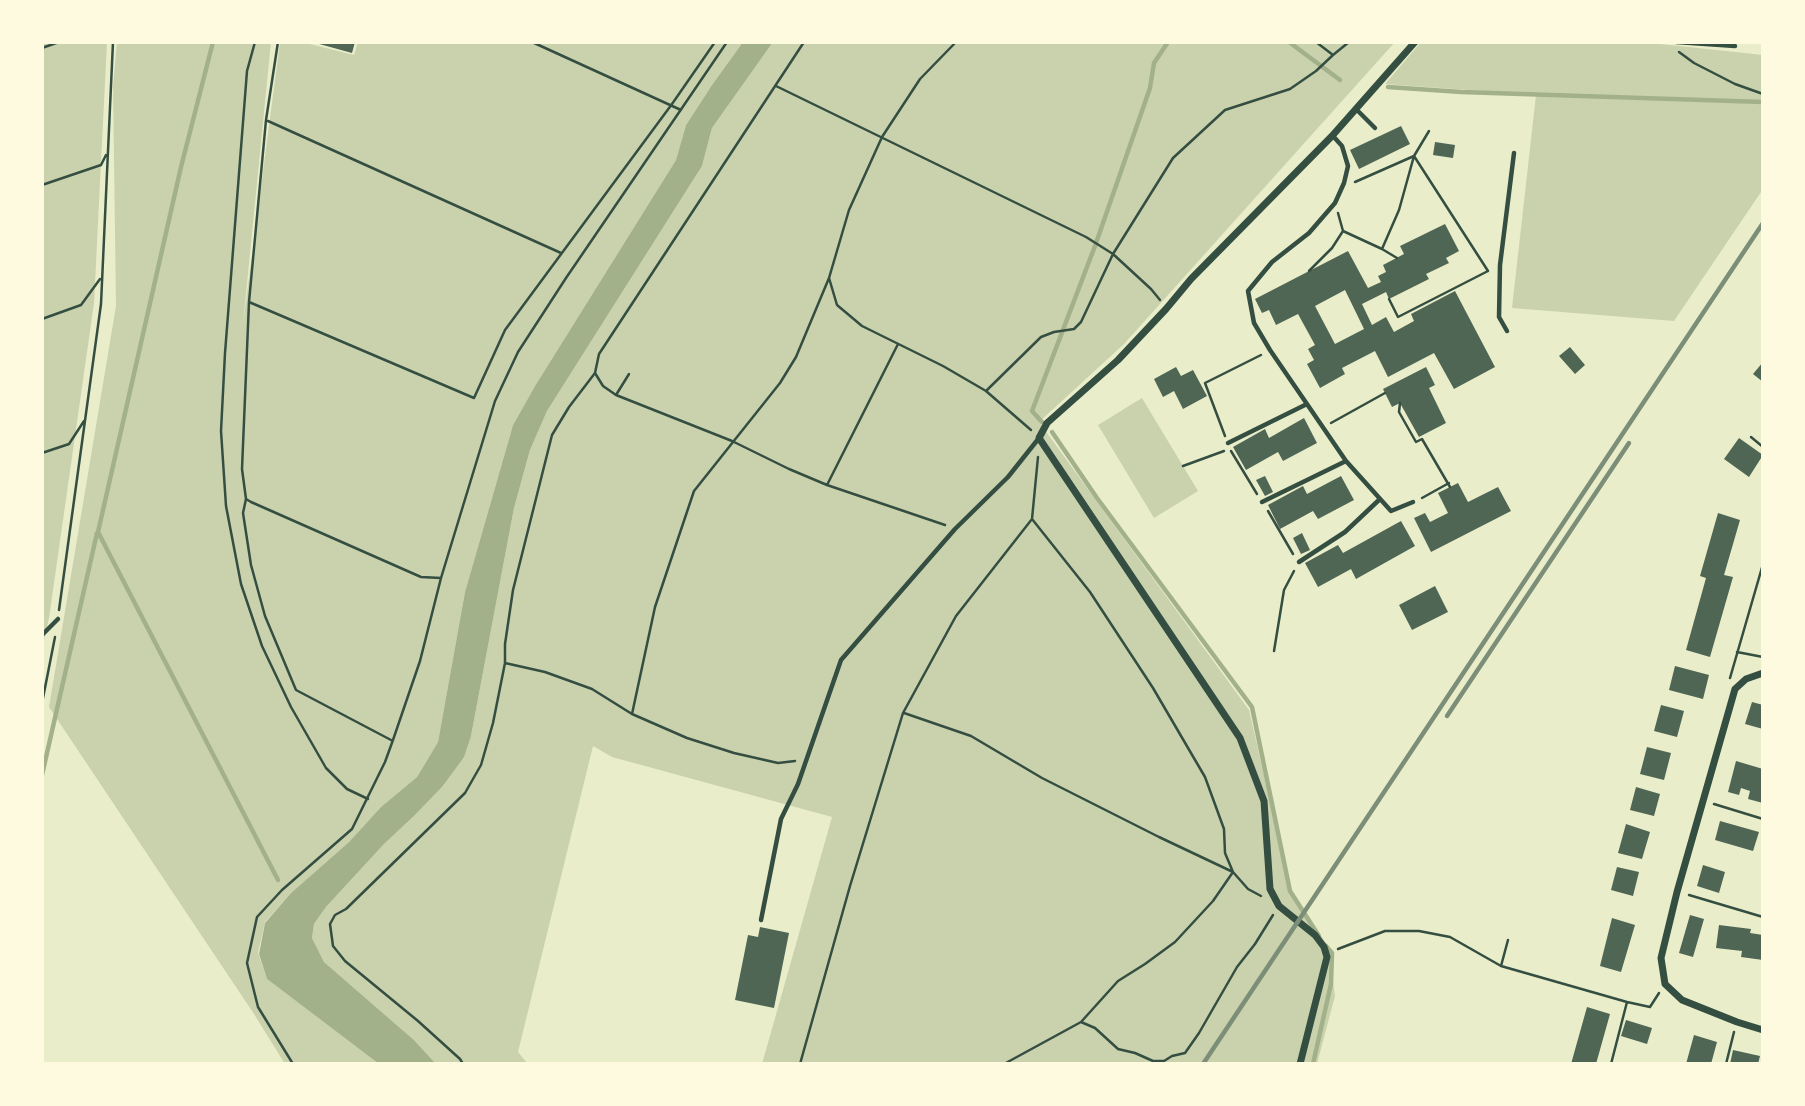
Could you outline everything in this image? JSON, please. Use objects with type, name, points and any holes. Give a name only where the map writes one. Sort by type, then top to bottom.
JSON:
[{"type":"street","points":[[1300,1064],[1327,957],[1324,947],[1315,935],[1279,906],[1270,889],[1264,801],[1240,738],[1039,438],[1046,423],[1118,359],[1191,279],[1332,135],[1415,42]]},
{"type":"street","points":[[1763,673],[1746,679],[1735,689],[1661,958],[1665,984],[1682,1000],[1763,1030]]},
{"type":"lane","points":[[1676,42],[1735,46]]},
{"type":"lane","points":[[1356,109],[1375,128]]},
{"type":"lane","points":[[1332,135],[1342,146],[1348,166],[1344,183],[1335,203],[1309,233],[1272,262],[1248,291],[1254,323],[1346,461],[1391,510],[1412,502]]},
{"type":"lane","points":[[1507,331],[1499,317],[1500,265],[1514,153]]},
{"type":"lane","points":[[1228,443],[1307,404]]},
{"type":"lane","points":[[761,920],[781,819],[798,784],[841,660],[955,528],[1008,477],[1039,438]]},
{"type":"lane","points":[[1262,502],[1346,461]]},
{"type":"lane","points":[[1299,562],[1345,532],[1380,499]]},
{"type":"lane","points":[[42,635],[58,619]]},
{"type":"path","points":[[42,48],[59,42]]},
{"type":"path","points":[[42,704],[58,619],[101,304],[113,42]]},
{"type":"path","points":[[255,42],[247,71],[225,354],[221,431],[226,506],[241,584],[262,646],[291,707],[326,768],[347,789],[368,799]]},
{"type":"path","points":[[278,42],[266,120],[249,302],[242,469],[246,499],[243,513],[251,565],[265,616],[296,690],[393,740]]},
{"type":"path","points":[[532,42],[681,110]]},
{"type":"path","points":[[249,302],[474,398],[505,330],[715,42]]},
{"type":"path","points":[[293,1064],[258,1007],[247,963],[257,917],[282,890],[352,829],[393,740],[420,661],[441,578],[495,401],[518,352],[727,42]]},
{"type":"path","points":[[463,1064],[418,1021],[345,961],[333,946],[330,924],[335,915],[346,909],[465,793],[481,765],[505,663],[513,590],[552,435],[595,373],[599,354],[804,42]]},
{"type":"path","points":[[632,714],[655,607],[694,491],[780,383],[796,357],[829,278],[849,210],[882,137],[920,79],[956,42]]},
{"type":"path","points":[[1316,42],[1333,55]]},
{"type":"path","points":[[986,391],[1041,337],[1074,329],[1081,322],[1113,254],[1173,158],[1225,110],[1290,89],[1317,71],[1349,42]]},
{"type":"path","points":[[1674,49],[1735,84],[1763,94]]},
{"type":"path","points":[[776,86],[1086,237],[1113,254],[1151,289]]},
{"type":"path","points":[[266,120],[561,253]]},
{"type":"path","points":[[1382,249],[1399,210],[1414,156],[1429,131]]},
{"type":"path","points":[[42,185],[101,165],[107,152]]},
{"type":"path","points":[[1344,183],[1359,181],[1414,156]]},
{"type":"path","points":[[1390,299],[1398,317],[1488,271],[1414,156]]},
{"type":"path","points":[[1308,271],[1332,248],[1343,231],[1335,203]]},
{"type":"path","points":[[1343,231],[1397,258]]},
{"type":"path","points":[[42,319],[81,305],[102,277]]},
{"type":"path","points":[[800,1064],[850,886],[903,713],[956,616],[1032,519],[1039,438],[986,391],[943,366],[862,326],[837,305],[829,278]]},
{"type":"path","points":[[827,485],[898,344]]},
{"type":"path","points":[[1228,443],[1205,383],[1270,350]]},
{"type":"path","points":[[595,373],[603,386],[616,395],[732,441],[827,485],[955,528]]},
{"type":"path","points":[[616,395],[629,374]]},
{"type":"path","points":[[1322,428],[1385,393]]},
{"type":"path","points":[[1400,403],[1399,411],[1416,442],[1422,439],[1450,485],[1412,502]]},
{"type":"path","points":[[42,453],[69,444],[85,418]]},
{"type":"path","points":[[1751,437],[1763,447]]},
{"type":"path","points":[[1183,466],[1230,449],[1299,562],[1284,590],[1274,651]]},
{"type":"path","points":[[246,499],[421,577],[441,578]]},
{"type":"path","points":[[1032,519],[1090,592],[1153,688],[1206,777],[1224,829],[1226,853],[1233,872],[1248,889],[1279,906],[1237,967],[1185,1053],[1164,1061],[1153,1061],[1118,1049],[1095,1028],[1081,1022]]},
{"type":"path","points":[[1735,689],[1730,680],[1763,564]]},
{"type":"path","points":[[1737,652],[1763,657]]},
{"type":"path","points":[[505,663],[545,672],[593,689],[632,714],[687,738],[734,753],[778,764],[806,759]]},
{"type":"path","points":[[903,713],[971,736],[1042,778],[1233,872]]},
{"type":"path","points":[[1704,801],[1763,819]]},
{"type":"path","points":[[1004,1064],[1081,1022],[1118,981],[1175,942],[1213,901],[1233,872]]},
{"type":"path","points":[[1677,892],[1763,917]]},
{"type":"path","points":[[1335,949],[1385,931],[1419,931],[1450,937],[1501,966],[1650,1007],[1665,984]]},
{"type":"path","points":[[1501,966],[1508,940]]},
{"type":"path","points":[[1611,1064],[1628,1002]]},
{"type":"path","points":[[1726,1064],[1737,1022]]},
{"type":"shaded area","points":[[42,42],[107,42],[94,303],[49,618],[42,649]]},
{"type":"shaded area","points":[[117,42],[271,42],[243,324],[280,42],[302,42],[354,55],[358,42],[743,42],[686,125],[676,160],[513,425],[465,592],[438,742],[417,777],[381,807],[349,842],[291,893],[265,922],[258,953],[267,979],[379,1064],[285,1064],[49,707],[116,306],[113,86]]},
{"type":"shaded area","points":[[743,42],[773,42],[712,128],[702,166],[547,411],[530,450],[514,508],[471,736],[464,757],[442,787],[384,844],[326,907],[314,924],[312,938],[324,962],[414,1040],[436,1064],[379,1064],[267,979],[259,954],[265,923],[291,893],[349,842],[381,807],[417,777],[438,742],[465,592],[513,425],[676,160],[686,125]]},
{"type":"shaded area","points":[[773,42],[1395,42],[1124,344],[1039,422],[1249,710],[1289,884],[1299,904],[1328,946],[1335,996],[1317,1064],[762,1064],[832,817],[612,757],[593,746],[518,1052],[528,1064],[436,1064],[414,1040],[324,962],[312,938],[314,924],[326,907],[384,844],[442,787],[471,736],[514,508],[530,450],[547,411],[702,166],[712,128]]},
{"type":"shaded area","points":[[1421,42],[1642,42],[1763,55],[1763,189],[1674,321],[1512,308],[1536,95],[1385,84]]},
{"type":"shaded area","points":[[1142,398],[1198,491],[1154,518],[1098,425]]},
{"type":"building","points":[[312,42],[355,42],[352,53]]},
{"type":"building","points":[[1401,126],[1410,144],[1359,169],[1350,150]]},
{"type":"building","points":[[1435,142],[1455,145],[1453,158],[1433,155]]},
{"type":"building","points":[[1445,224],[1459,251],[1446,258],[1449,263],[1426,274],[1429,279],[1389,299],[1386,292],[1362,304],[1372,325],[1386,317],[1394,332],[1414,321],[1411,314],[1455,291],[1495,367],[1454,389],[1434,353],[1388,377],[1375,351],[1342,368],[1345,374],[1320,388],[1307,364],[1314,360],[1308,349],[1315,345],[1298,314],[1276,325],[1269,310],[1262,313],[1255,299],[1348,251],[1368,288],[1381,282],[1378,276],[1386,272],[1383,265],[1404,254],[1400,246]],"holes":[[[1345,290],[1364,329],[1335,344],[1315,306]]]},
{"type":"building","points":[[1570,347],[1585,365],[1575,374],[1559,356]]},
{"type":"building","points":[[1763,362],[1763,382],[1753,374]]},
{"type":"building","points":[[1176,367],[1181,376],[1193,370],[1207,396],[1183,409],[1174,391],[1163,397],[1154,379]]},
{"type":"building","points":[[1426,367],[1435,385],[1429,388],[1446,423],[1419,437],[1400,403],[1392,407],[1383,389]]},
{"type":"building","points":[[1304,418],[1317,443],[1283,461],[1278,452],[1246,470],[1233,447],[1265,429],[1269,438]]},
{"type":"building","points":[[1739,438],[1763,455],[1749,477],[1724,459]]},
{"type":"building","points":[[1265,476],[1273,492],[1265,496],[1256,480]]},
{"type":"building","points":[[1341,476],[1354,500],[1318,519],[1313,511],[1280,529],[1268,505],[1303,486],[1307,494]]},
{"type":"building","points":[[1458,483],[1468,502],[1498,487],[1511,511],[1431,552],[1414,518],[1425,513],[1430,522],[1448,513],[1438,493]]},
{"type":"building","points":[[1718,513],[1740,520],[1724,575],[1733,577],[1710,657],[1686,650],[1706,578],[1700,576]]},
{"type":"building","points":[[1401,521],[1415,546],[1356,579],[1351,569],[1318,587],[1305,563],[1338,545],[1343,553]]},
{"type":"building","points":[[1302,533],[1310,550],[1301,554],[1293,538]]},
{"type":"building","points":[[1435,586],[1448,612],[1412,630],[1399,605]]},
{"type":"building","points":[[1675,666],[1709,675],[1703,699],[1669,690]]},
{"type":"building","points":[[1752,702],[1763,705],[1763,729],[1745,724]]},
{"type":"building","points":[[1661,705],[1684,711],[1677,737],[1654,731]]},
{"type":"building","points":[[1647,747],[1671,753],[1664,780],[1640,774]]},
{"type":"building","points":[[1736,761],[1763,769],[1763,803],[1748,799],[1750,791],[1741,788],[1739,795],[1728,792]]},
{"type":"building","points":[[1636,787],[1660,794],[1654,816],[1630,810]]},
{"type":"building","points":[[1720,821],[1759,832],[1753,851],[1715,840]]},
{"type":"building","points":[[1626,824],[1650,832],[1642,859],[1618,853]]},
{"type":"building","points":[[1703,865],[1725,872],[1719,893],[1697,886]]},
{"type":"building","points":[[1617,867],[1639,872],[1633,896],[1611,890]]},
{"type":"building","points":[[1690,915],[1704,919],[1693,957],[1679,953]]},
{"type":"building","points":[[1612,918],[1635,925],[1621,972],[1600,966]]},
{"type":"building","points":[[1719,925],[1751,929],[1750,933],[1763,935],[1763,960],[1741,957],[1742,951],[1716,948]]},
{"type":"building","points":[[760,927],[789,933],[774,1008],[735,1000],[748,935],[758,937]]},
{"type":"building","points":[[1587,1007],[1610,1014],[1596,1064],[1571,1064]]},
{"type":"building","points":[[1626,1020],[1652,1028],[1647,1044],[1621,1036]]},
{"type":"building","points":[[1694,1035],[1717,1042],[1711,1064],[1686,1064]]},
{"type":"building","points":[[1733,1050],[1760,1056],[1758,1064],[1730,1064]]},
{"type":"waterway","points":[[213,42],[181,167],[98,532],[278,880]]},
{"type":"waterway","points":[[1042,422],[1032,411],[1095,246],[1150,88],[1154,63],[1168,42]]},
{"type":"waterway","points":[[1289,42],[1340,80]]},
{"type":"waterway","points":[[1388,87],[1763,102]]},
{"type":"waterway","points":[[1052,432],[1097,498],[1252,707],[1290,891],[1319,936]]},
{"type":"waterway","points":[[42,775],[97,533]]},
{"type":"waterway","points":[[1313,1064],[1331,984],[1332,953],[1326,946]]},
{"type":"railway","points":[[1203,1064],[1763,223]]},
{"type":"railway","points":[[1447,716],[1629,443]]}]
